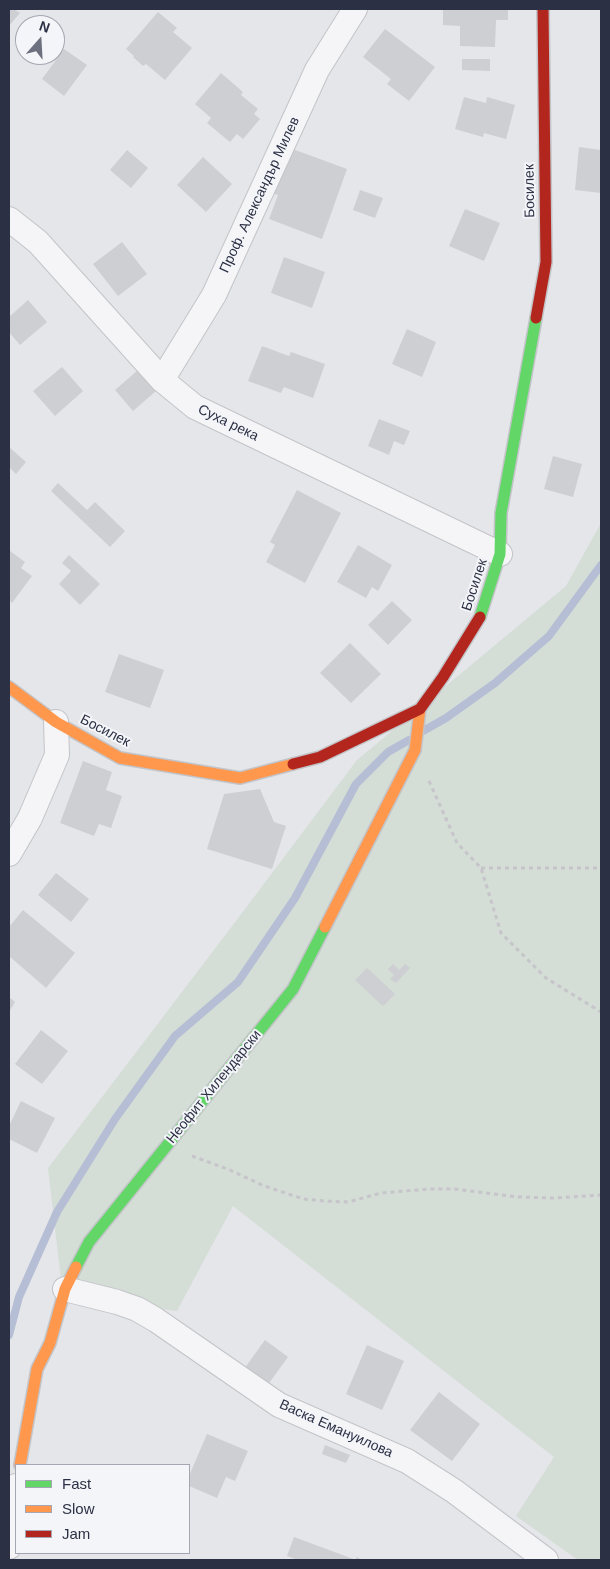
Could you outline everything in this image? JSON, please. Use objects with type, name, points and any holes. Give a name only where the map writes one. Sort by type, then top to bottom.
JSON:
[{"type":"street","name":"Проф. Александър Милев","points":[[162,380],[214,295],[316,70],[355,9]]},
{"type":"street","name":"Босилек","points":[[9,687],[56,722],[120,758],[240,778],[320,757],[420,709],[480,621],[500,554],[501,513],[546,262],[543,9]]},
{"type":"street","name":"Суха река","points":[[9,219],[38,242],[162,380],[195,407],[500,554]]},
{"type":"street","name":"Неофит Хилендарски","points":[[20,1464],[37,1369],[50,1343],[65,1289],[89,1242],[292,989],[415,750],[420,709]]},
{"type":"street","points":[[9,854],[30,818],[57,755],[56,722]]},
{"type":"street","name":"Васка Емануилова","points":[[65,1289],[137,1309],[280,1405],[407,1462],[454,1491],[546,1560]]},
{"type":"street","points":[[9,1546],[15,1493]]},
{"type":"path","points":[[415,750],[457,843],[481,868],[501,932],[546,978],[601,1012]]},
{"type":"path","points":[[481,868],[601,868]]},
{"type":"path","points":[[166,1147],[230,1170],[278,1191],[304,1199],[324,1202],[348,1202],[381,1193],[429,1189],[454,1189],[518,1197],[552,1198],[601,1195]]},
{"type":"shaded area","points":[[601,523],[601,1560],[578,1560],[516,1516],[554,1457],[233,1206],[177,1311],[63,1296],[48,1168],[357,760],[566,586]]},
{"type":"building","points":[[9,9],[14,9],[20,13],[15,15],[15,19],[9,26]]},
{"type":"building","points":[[443,9],[508,9],[508,20],[496,20],[495,47],[460,46],[460,26],[443,25]]},
{"type":"building","points":[[158,12],[177,28],[173,32],[192,48],[165,80],[146,64],[143,66],[126,49]]},
{"type":"building","points":[[385,29],[435,67],[409,101],[387,84],[391,79],[363,57]]},
{"type":"building","points":[[65,50],[87,65],[64,96],[42,79],[52,65],[65,65]]},
{"type":"building","points":[[462,59],[490,59],[490,71],[462,70]]},
{"type":"building","points":[[221,73],[243,92],[241,95],[258,109],[254,114],[260,119],[243,139],[237,134],[230,142],[207,123],[211,118],[195,104]]},
{"type":"building","points":[[464,97],[486,103],[487,97],[515,105],[506,139],[484,133],[483,137],[455,129]]},
{"type":"building","points":[[579,147],[601,150],[601,193],[575,190]]},
{"type":"building","points":[[290,148],[347,169],[322,239],[269,219],[278,195],[274,194]]},
{"type":"building","points":[[127,150],[148,168],[131,188],[110,170]]},
{"type":"building","points":[[203,157],[232,184],[206,212],[177,185]]},
{"type":"building","points":[[360,190],[383,198],[375,218],[353,210]]},
{"type":"building","points":[[465,209],[500,223],[484,261],[449,246]]},
{"type":"building","points":[[122,242],[147,274],[118,296],[93,264]]},
{"type":"building","points":[[284,257],[325,272],[312,308],[271,293]]},
{"type":"building","points":[[28,300],[47,322],[20,345],[9,332],[9,317]]},
{"type":"building","points":[[407,329],[436,342],[422,377],[392,364]]},
{"type":"building","points":[[262,346],[289,356],[291,352],[325,364],[313,398],[284,387],[281,393],[248,381]]},
{"type":"building","points":[[62,367],[83,391],[55,416],[33,391]]},
{"type":"building","points":[[138,370],[156,391],[133,411],[115,390]]},
{"type":"building","points":[[379,419],[410,431],[404,445],[394,441],[389,455],[368,446]]},
{"type":"building","points":[[9,447],[26,462],[16,474],[9,467]]},
{"type":"building","points":[[553,456],[582,464],[573,497],[544,489]]},
{"type":"building","points":[[58,483],[87,510],[95,502],[125,531],[110,547],[51,491]]},
{"type":"building","points":[[297,490],[341,513],[305,583],[266,562],[275,545],[270,542]]},
{"type":"building","points":[[358,545],[392,565],[378,591],[372,587],[366,598],[337,582]]},
{"type":"building","points":[[10,551],[25,562],[21,568],[32,576],[12,603],[9,600]]},
{"type":"building","points":[[69,555],[100,584],[80,605],[59,584],[71,571],[62,563]]},
{"type":"building","points":[[392,601],[412,620],[388,645],[368,625]]},
{"type":"building","points":[[350,643],[381,674],[351,703],[320,673]]},
{"type":"building","points":[[119,654],[164,670],[150,708],[105,692]]},
{"type":"building","points":[[83,761],[112,772],[106,790],[122,796],[111,828],[99,824],[94,836],[60,823]]},
{"type":"building","points":[[260,789],[274,822],[286,826],[272,869],[207,849],[224,794]]},
{"type":"building","points":[[56,873],[89,899],[71,922],[38,895]]},
{"type":"building","points":[[23,910],[75,953],[46,988],[9,956],[9,927]]},
{"type":"building","points":[[393,964],[399,970],[405,964],[410,968],[396,983],[390,979],[394,975],[388,969]]},
{"type":"building","points":[[367,968],[395,994],[383,1006],[355,980]]},
{"type":"building","points":[[9,997],[15,1002],[9,1012]]},
{"type":"building","points":[[41,1030],[68,1051],[42,1084],[15,1064]]},
{"type":"building","points":[[21,1101],[55,1118],[37,1153],[9,1139],[9,1126]]},
{"type":"building","points":[[265,1340],[288,1357],[267,1386],[244,1369]]},
{"type":"building","points":[[367,1345],[404,1361],[382,1410],[346,1394]]},
{"type":"building","points":[[439,1392],[480,1424],[452,1461],[410,1430]]},
{"type":"building","points":[[207,1434],[248,1451],[235,1481],[226,1477],[217,1498],[190,1486],[190,1474]]},
{"type":"building","points":[[325,1445],[350,1455],[346,1463],[322,1454]]},
{"type":"building","points":[[294,1537],[356,1560],[298,1560],[287,1556]]},
{"type":"waterway","points":[[423,731],[446,718],[495,683],[549,636],[601,565]]},
{"type":"waterway","points":[[9,1335],[19,1297],[57,1212],[115,1119],[175,1036],[238,982],[295,898],[356,784],[388,752],[409,740]]},
{"type":"traffic: fast","points":[[480,617],[500,554],[501,513],[536,318]]},
{"type":"traffic: fast","points":[[76,1267],[89,1242],[293,989],[325,927]]},
{"type":"traffic: slow","points":[[9,687],[56,722],[120,758],[240,778],[293,764]]},
{"type":"traffic: slow","points":[[325,927],[415,750],[420,709]]},
{"type":"traffic: slow","points":[[20,1464],[37,1369],[50,1343],[65,1289],[76,1267]]},
{"type":"traffic: jam","points":[[536,318],[546,262],[543,9]]},
{"type":"traffic: jam","points":[[293,764],[320,757],[420,709],[443,677],[480,617]]}]
